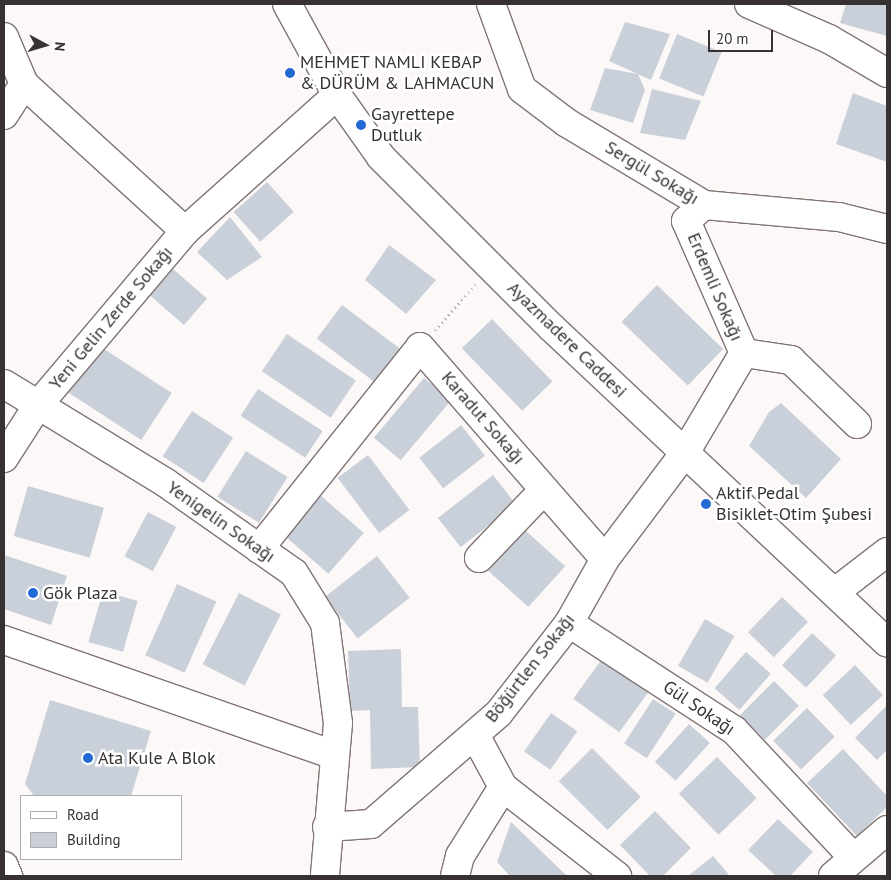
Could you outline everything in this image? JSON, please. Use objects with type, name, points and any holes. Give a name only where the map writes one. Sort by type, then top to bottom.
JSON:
[{"type":"street","name":"Ayazmadere Caddesi","points":[[287,4],[337,95],[381,158],[491,267],[887,643]]},
{"type":"street","name":"Sergül Sokağı","points":[[491,4],[522,89],[567,123],[704,205],[839,217],[887,229]]},
{"type":"street","points":[[749,4],[829,39],[887,73]]},
{"type":"street","name":"Yeni Gelin Zerde Sokağı","points":[[4,37],[24,84],[185,231]]},
{"type":"street","points":[[4,114],[24,84]]},
{"type":"street","name":"Yeni Gelin Zerde Sokağı","points":[[38,405],[185,231],[337,95]]},
{"type":"street","name":"Erdemli Sokağı","points":[[686,451],[744,353],[686,221],[704,205]]},
{"type":"street","points":[[259,549],[420,347]]},
{"type":"street","name":"Karadut Sokağı","points":[[420,347],[605,559]]},
{"type":"street","points":[[744,353],[791,360],[857,424]]},
{"type":"street","name":"Yenigelin Sokağı","points":[[4,384],[166,483],[294,573],[325,623],[338,723],[327,827],[325,876]]},
{"type":"street","points":[[4,458],[38,405]]},
{"type":"street","name":"Böğürtlen Sokağı","points":[[327,827],[371,824],[499,713],[569,623],[605,559],[686,451]]},
{"type":"street","points":[[479,558],[544,490]]},
{"type":"street","points":[[835,592],[887,552]]},
{"type":"street","name":"Gül Sokağı","points":[[569,623],[734,730],[852,856]]},
{"type":"street","points":[[4,640],[335,755]]},
{"type":"street","points":[[474,735],[503,787],[617,876]]},
{"type":"street","points":[[455,876],[460,856],[503,787]]},
{"type":"street","points":[[833,876],[852,856],[887,830]]},
{"type":"street","points":[[4,866],[8,876]]},
{"type":"path","points":[[420,347],[491,267]]},
{"type":"building","points":[[846,4],[887,4],[887,36],[840,23]]},
{"type":"building","points":[[625,22],[670,34],[651,80],[609,61]]},
{"type":"building","points":[[677,34],[722,52],[704,96],[659,79]]},
{"type":"building","points":[[605,68],[638,74],[645,90],[633,123],[590,110]]},
{"type":"building","points":[[652,89],[701,101],[685,140],[640,133]]},
{"type":"building","points":[[853,93],[887,106],[887,162],[836,144]]},
{"type":"building","points":[[267,182],[294,212],[260,242],[234,212]]},
{"type":"building","points":[[230,217],[262,257],[227,280],[197,252]]},
{"type":"building","points":[[389,245],[436,280],[406,314],[365,280]]},
{"type":"building","points":[[173,269],[207,299],[184,325],[150,295]]},
{"type":"building","points":[[657,285],[723,349],[688,386],[622,322]]},
{"type":"building","points":[[342,305],[401,350],[376,383],[317,339]]},
{"type":"building","points":[[492,319],[552,382],[522,411],[462,348]]},
{"type":"building","points":[[287,334],[356,380],[331,418],[262,371]]},
{"type":"building","points":[[98,345],[172,393],[141,440],[68,392]]},
{"type":"building","points":[[424,378],[451,400],[401,460],[374,438]]},
{"type":"building","points":[[258,389],[323,431],[305,458],[241,416]]},
{"type":"building","points":[[781,403],[841,459],[806,498],[749,446],[769,412]]},
{"type":"building","points":[[192,411],[233,438],[204,483],[163,456]]},
{"type":"building","points":[[461,425],[485,456],[443,488],[419,458]]},
{"type":"building","points":[[246,451],[288,477],[259,523],[217,497]]},
{"type":"building","points":[[368,455],[410,510],[379,533],[338,478]]},
{"type":"building","points":[[493,475],[516,504],[461,547],[438,518]]},
{"type":"building","points":[[28,486],[104,508],[90,558],[14,536]]},
{"type":"building","points":[[320,495],[364,533],[328,574],[285,536]]},
{"type":"building","points":[[148,512],[176,527],[153,571],[125,556]]},
{"type":"building","points":[[525,530],[565,566],[528,607],[488,571]]},
{"type":"building","name":"Gök Plaza","points":[[4,555],[67,576],[51,625],[4,609]]},
{"type":"building","points":[[377,556],[410,598],[358,638],[325,597]]},
{"type":"building","points":[[177,584],[216,601],[185,673],[145,655]]},
{"type":"building","points":[[103,591],[138,601],[123,652],[88,642]]},
{"type":"building","points":[[239,593],[281,614],[245,686],[203,664]]},
{"type":"building","points":[[782,597],[808,622],[774,657],[748,632]]},
{"type":"building","points":[[705,619],[734,636],[707,683],[678,666]]},
{"type":"building","points":[[812,633],[836,656],[806,688],[782,665]]},
{"type":"building","points":[[401,649],[402,707],[418,707],[420,767],[371,769],[370,710],[350,711],[348,651]]},
{"type":"building","points":[[746,652],[771,674],[739,710],[715,688]]},
{"type":"building","points":[[602,659],[648,693],[619,732],[573,699]]},
{"type":"building","points":[[855,665],[883,695],[851,725],[823,695]]},
{"type":"building","points":[[774,681],[799,706],[765,740],[740,715]]},
{"type":"building","points":[[653,699],[676,714],[647,758],[624,743]]},
{"type":"building","name":"Ata Kule A Blok","points":[[50,700],[151,731],[131,795],[33,795],[25,784]]},
{"type":"building","points":[[887,705],[887,750],[877,760],[855,738]]},
{"type":"building","points":[[807,708],[835,737],[801,769],[773,741]]},
{"type":"building","points":[[551,713],[577,731],[550,770],[524,752]]},
{"type":"building","points":[[689,724],[710,743],[676,781],[655,762]]},
{"type":"building","points":[[592,748],[641,797],[608,830],[559,781]]},
{"type":"building","points":[[843,749],[887,796],[887,807],[857,836],[807,783]]},
{"type":"building","points":[[717,757],[757,798],[718,835],[679,794]]},
{"type":"building","points":[[655,811],[691,848],[663,876],[650,876],[620,845]]},
{"type":"building","points":[[778,819],[813,852],[790,876],[776,876],[748,850]]},
{"type":"building","points":[[511,822],[567,876],[510,876],[497,862]]},
{"type":"building","points":[[713,856],[730,876],[688,876]]},
{"type":"place","name":"MEHMET NAMLI KEBAP & DÜRÜM & LAHMACUN","points":[[290,73]]},
{"type":"place","name":"Gayrettepe Dutluk","points":[[361,125]]},
{"type":"place","name":"Aktif Pedal Bisiklet-Otim Şubesi","points":[[706,504]]},
{"type":"place","name":"Gök Plaza","points":[[33,593]]},
{"type":"place","name":"Ata Kule A Blok","points":[[88,758]]}]
